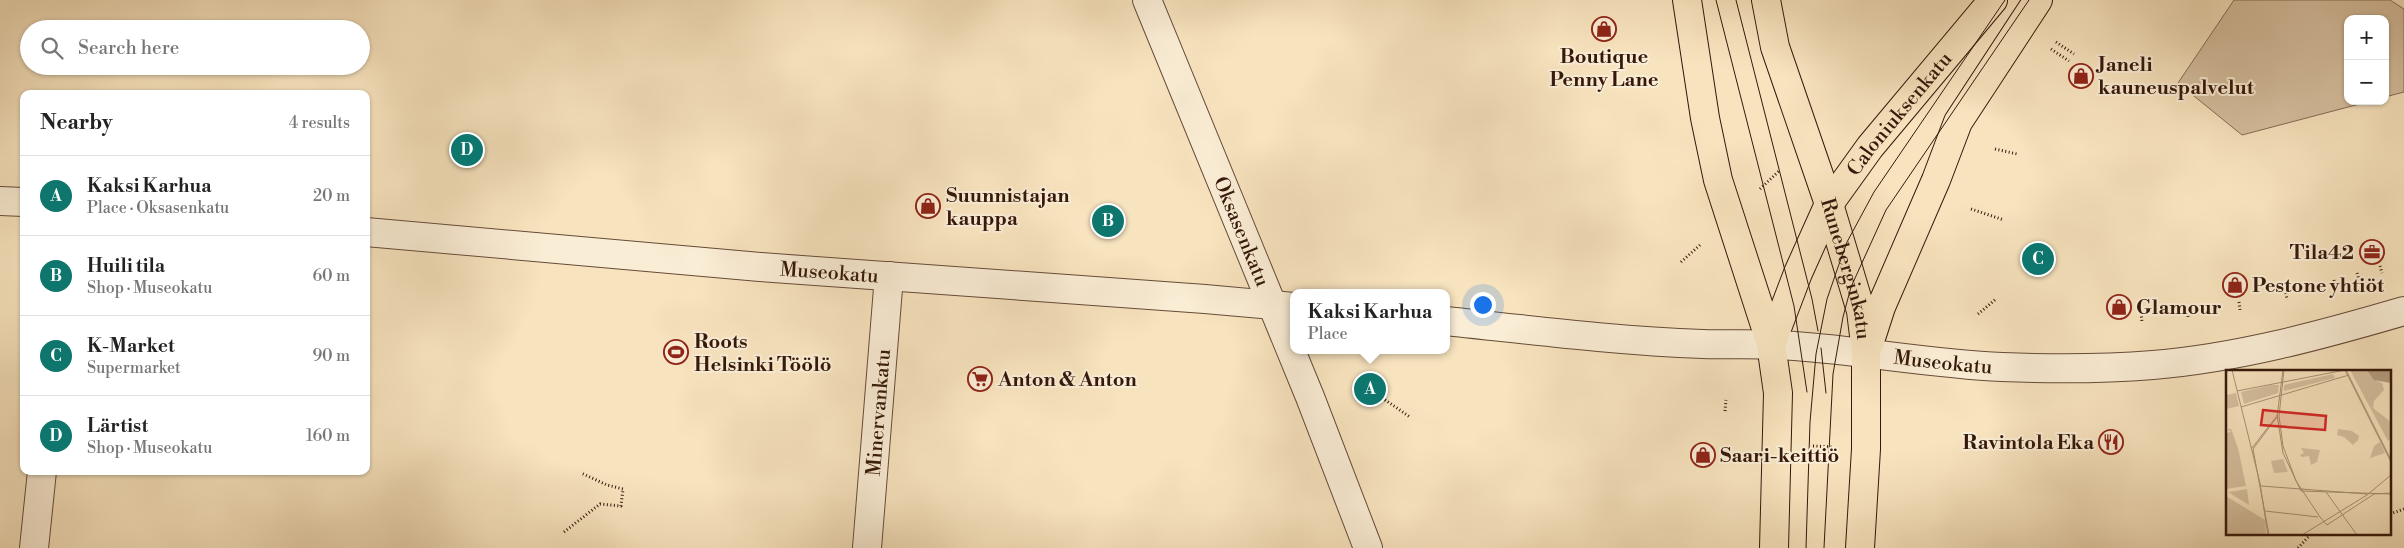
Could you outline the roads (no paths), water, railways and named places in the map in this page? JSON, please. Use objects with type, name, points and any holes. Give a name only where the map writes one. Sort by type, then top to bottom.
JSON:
[{"type":"main road","points":[[1687,0],[1705,118],[1718,180],[1771,344],[1778,394],[1774,548]]},
{"type":"main road","name":"Runeberginkatu","points":[[1766,0],[1776,46],[1829,204],[1861,311],[1866,352],[1866,449],[1860,548]]},
{"type":"main road","name":"Caloniuksenkatu","points":[[1771,344],[1798,273],[1829,204],[1870,147],[1993,0]]},
{"type":"main road","points":[[1866,352],[1881,307],[1936,180],[1958,122],[2038,0]]},
{"type":"street","name":"Oksasenkatu","points":[[1146,0],[1283,306],[1290,326]]},
{"type":"street","points":[[0,201],[20,202]]},
{"type":"street","name":"Museokatu","points":[[370,232],[760,267],[1283,306]]},
{"type":"street","name":"Minervankatu","points":[[867,548],[889,276]]},
{"type":"street","name":"Museokatu","points":[[1450,321],[1685,343],[1771,344],[1866,352],[1919,361],[2001,367],[2080,368],[2154,365],[2242,352],[2331,333],[2404,311]]},
{"type":"street","name":"Oksasenkatu","points":[[1300,354],[1368,548]]},
{"type":"street","points":[[34,548],[42,475]]},
{"type":"tram line","points":[[1716,0],[1794,306],[1807,392]]},
{"type":"tram line","points":[[1736,0],[1812,299],[1818,331]]},
{"type":"tram line","points":[[1806,548],[1810,422],[1816,354],[1827,299],[1847,242],[1874,192],[2005,0]]},
{"type":"tram line","points":[[1824,548],[1833,374],[1843,317],[1851,287],[1886,210],[2029,0]]},
{"type":"tram line","points":[[1821,348],[1826,393]]},
{"type":"place","name":"Boutique Penny Lane","points":[[1604,29]]},
{"type":"place","name":"Janeli kauneuspalvelut","points":[[2081,76]]},
{"type":"place","name":"Lärtist","points":[[467,150]]},
{"type":"place","name":"Suunnistajan kauppa","points":[[928,206]]},
{"type":"place","name":"Huili tila","points":[[1108,221]]},
{"type":"place","name":"Tila42","points":[[2372,252]]},
{"type":"place","name":"K-Market","points":[[2038,259]]},
{"type":"place","name":"Pestone yhtiöt","points":[[2235,285]]},
{"type":"place","name":"Glamour","points":[[2119,307]]},
{"type":"place","name":"Roots Helsinki Töölö","points":[[676,352]]},
{"type":"place","name":"Anton & Anton","points":[[980,379]]},
{"type":"place","name":"Kaksi Karhua","points":[[1370,389]]},
{"type":"place","name":"Ravintola Eka","points":[[2111,442]]},
{"type":"place","name":"Saari-keittiö","points":[[1703,455]]}]
